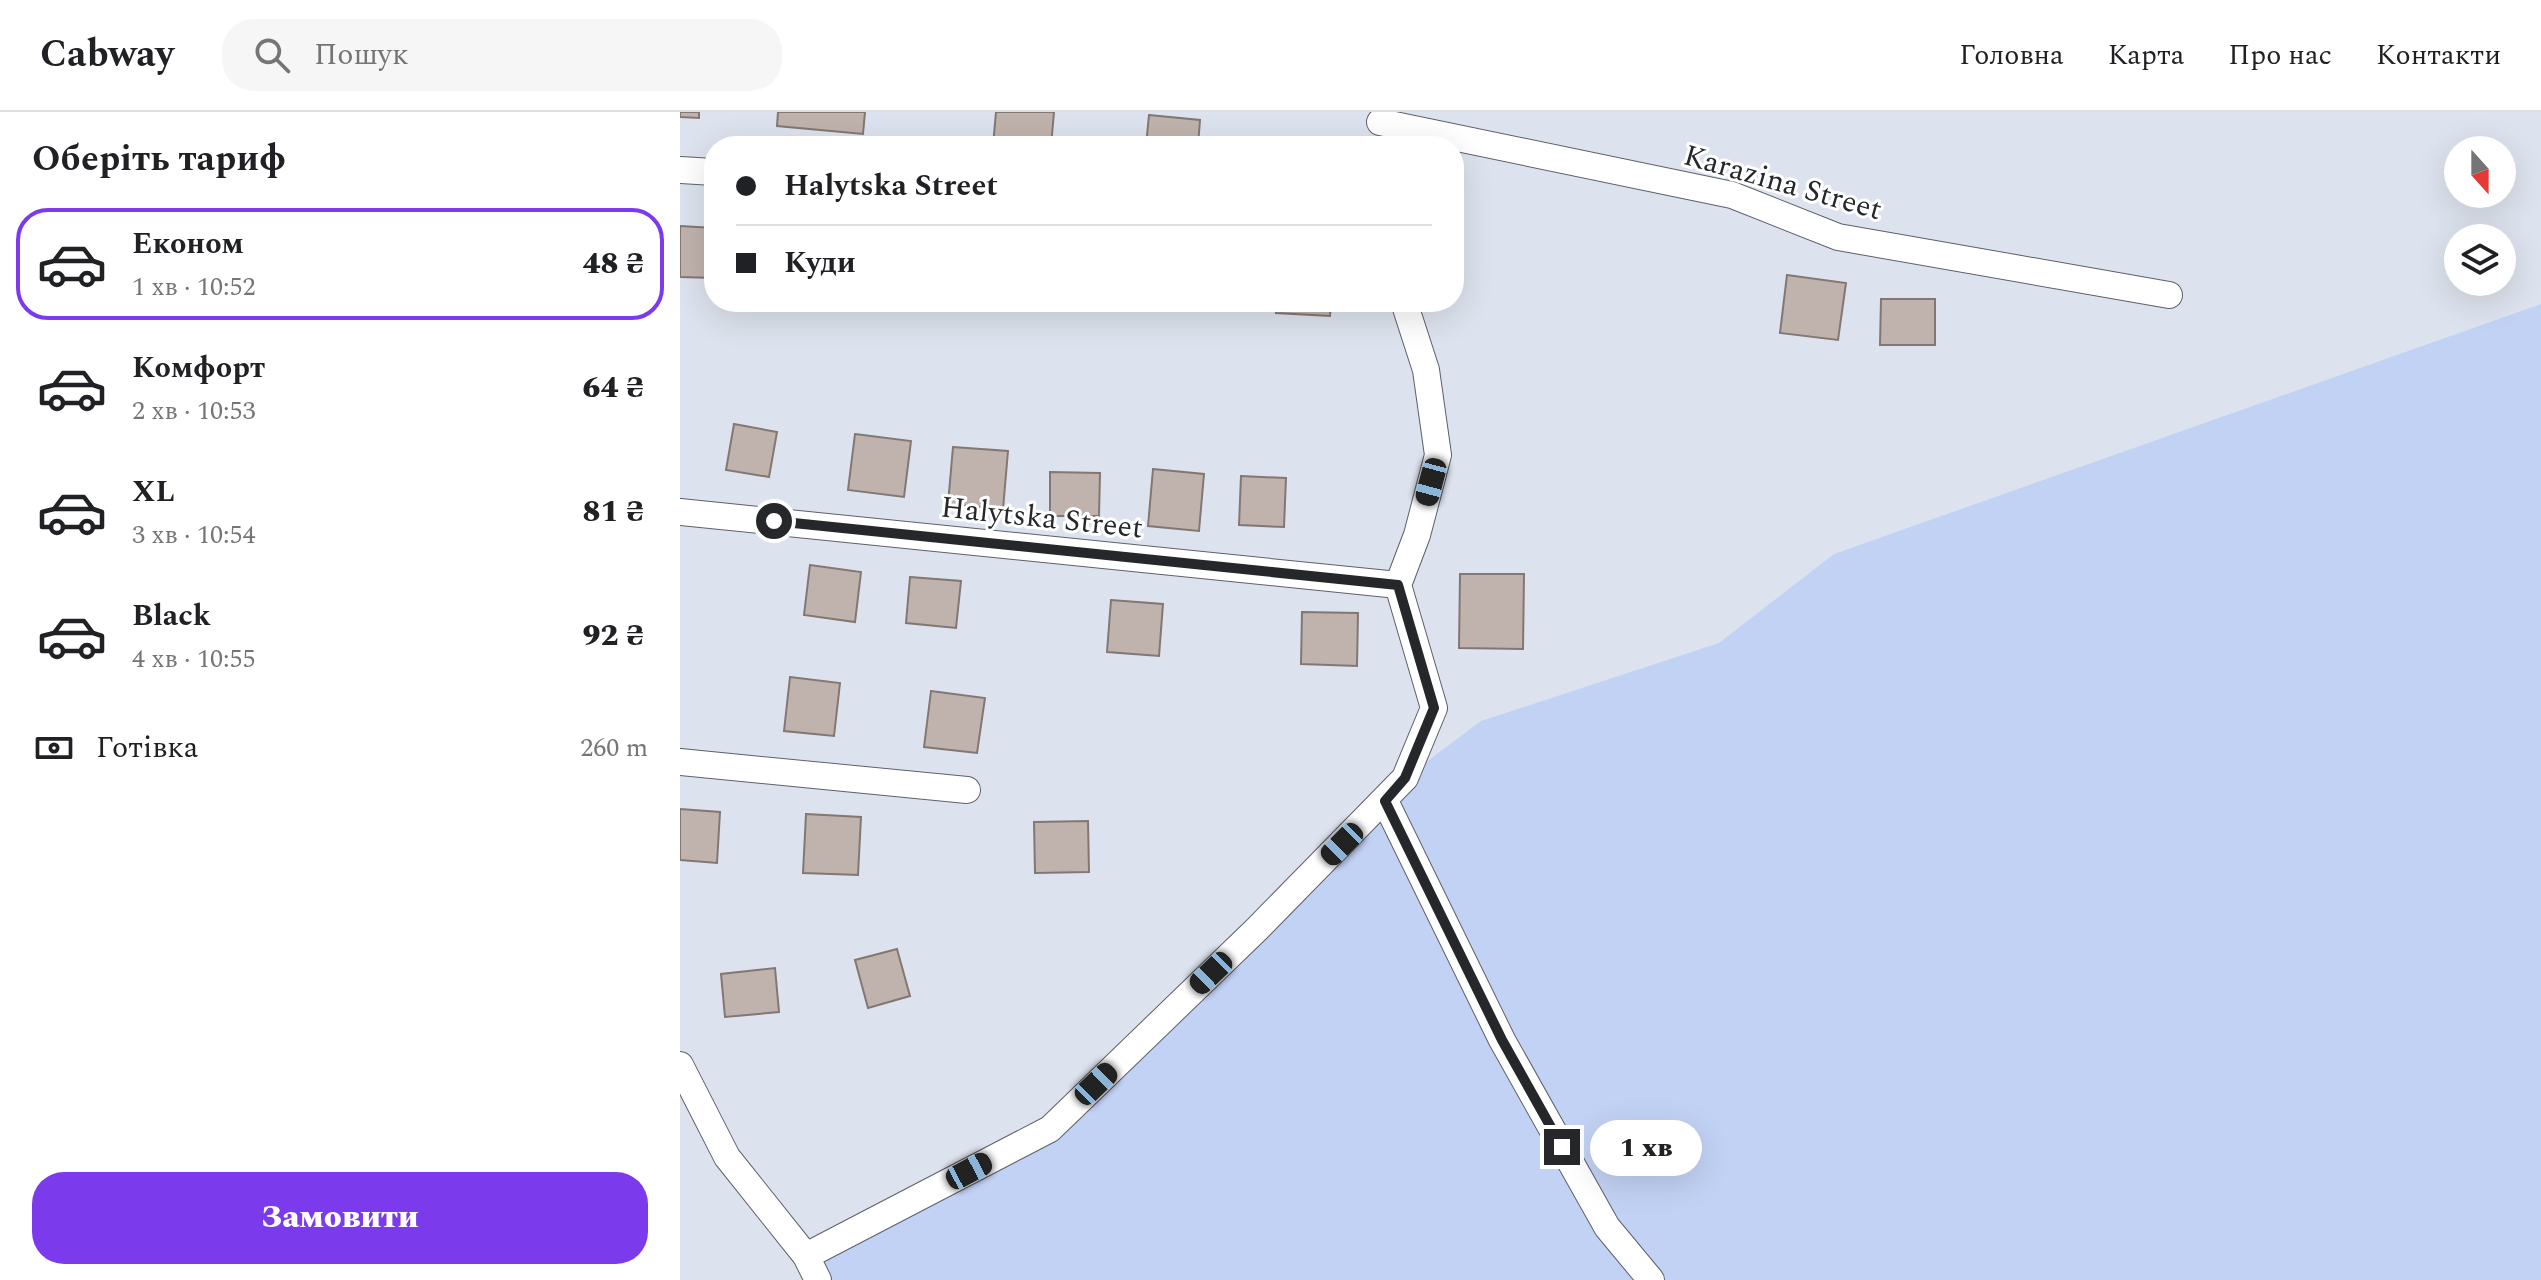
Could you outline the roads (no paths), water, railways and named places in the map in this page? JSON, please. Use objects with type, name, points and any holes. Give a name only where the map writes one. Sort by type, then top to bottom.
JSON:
[{"type":"street","name":"Karazina Street","points":[[1380,127],[1427,136]]},
{"type":"street","name":"Karazina Street","points":[[1464,143],[1732,195],[1838,237],[2169,295]]},
{"type":"street","points":[[680,170],[704,171]]},
{"type":"street","points":[[806,1256],[1050,1129],[1257,929],[1405,778],[1434,708],[1398,585],[1417,535],[1438,455],[1426,370],[1407,312]]},
{"type":"street","name":"Halytska Street","points":[[680,512],[1398,585]]},
{"type":"street","points":[[680,762],[967,790]]},
{"type":"street","points":[[1385,801],[1502,1040],[1607,1227],[1651,1280]]},
{"type":"street","points":[[680,1065],[727,1157],[806,1256],[818,1280]]}]
